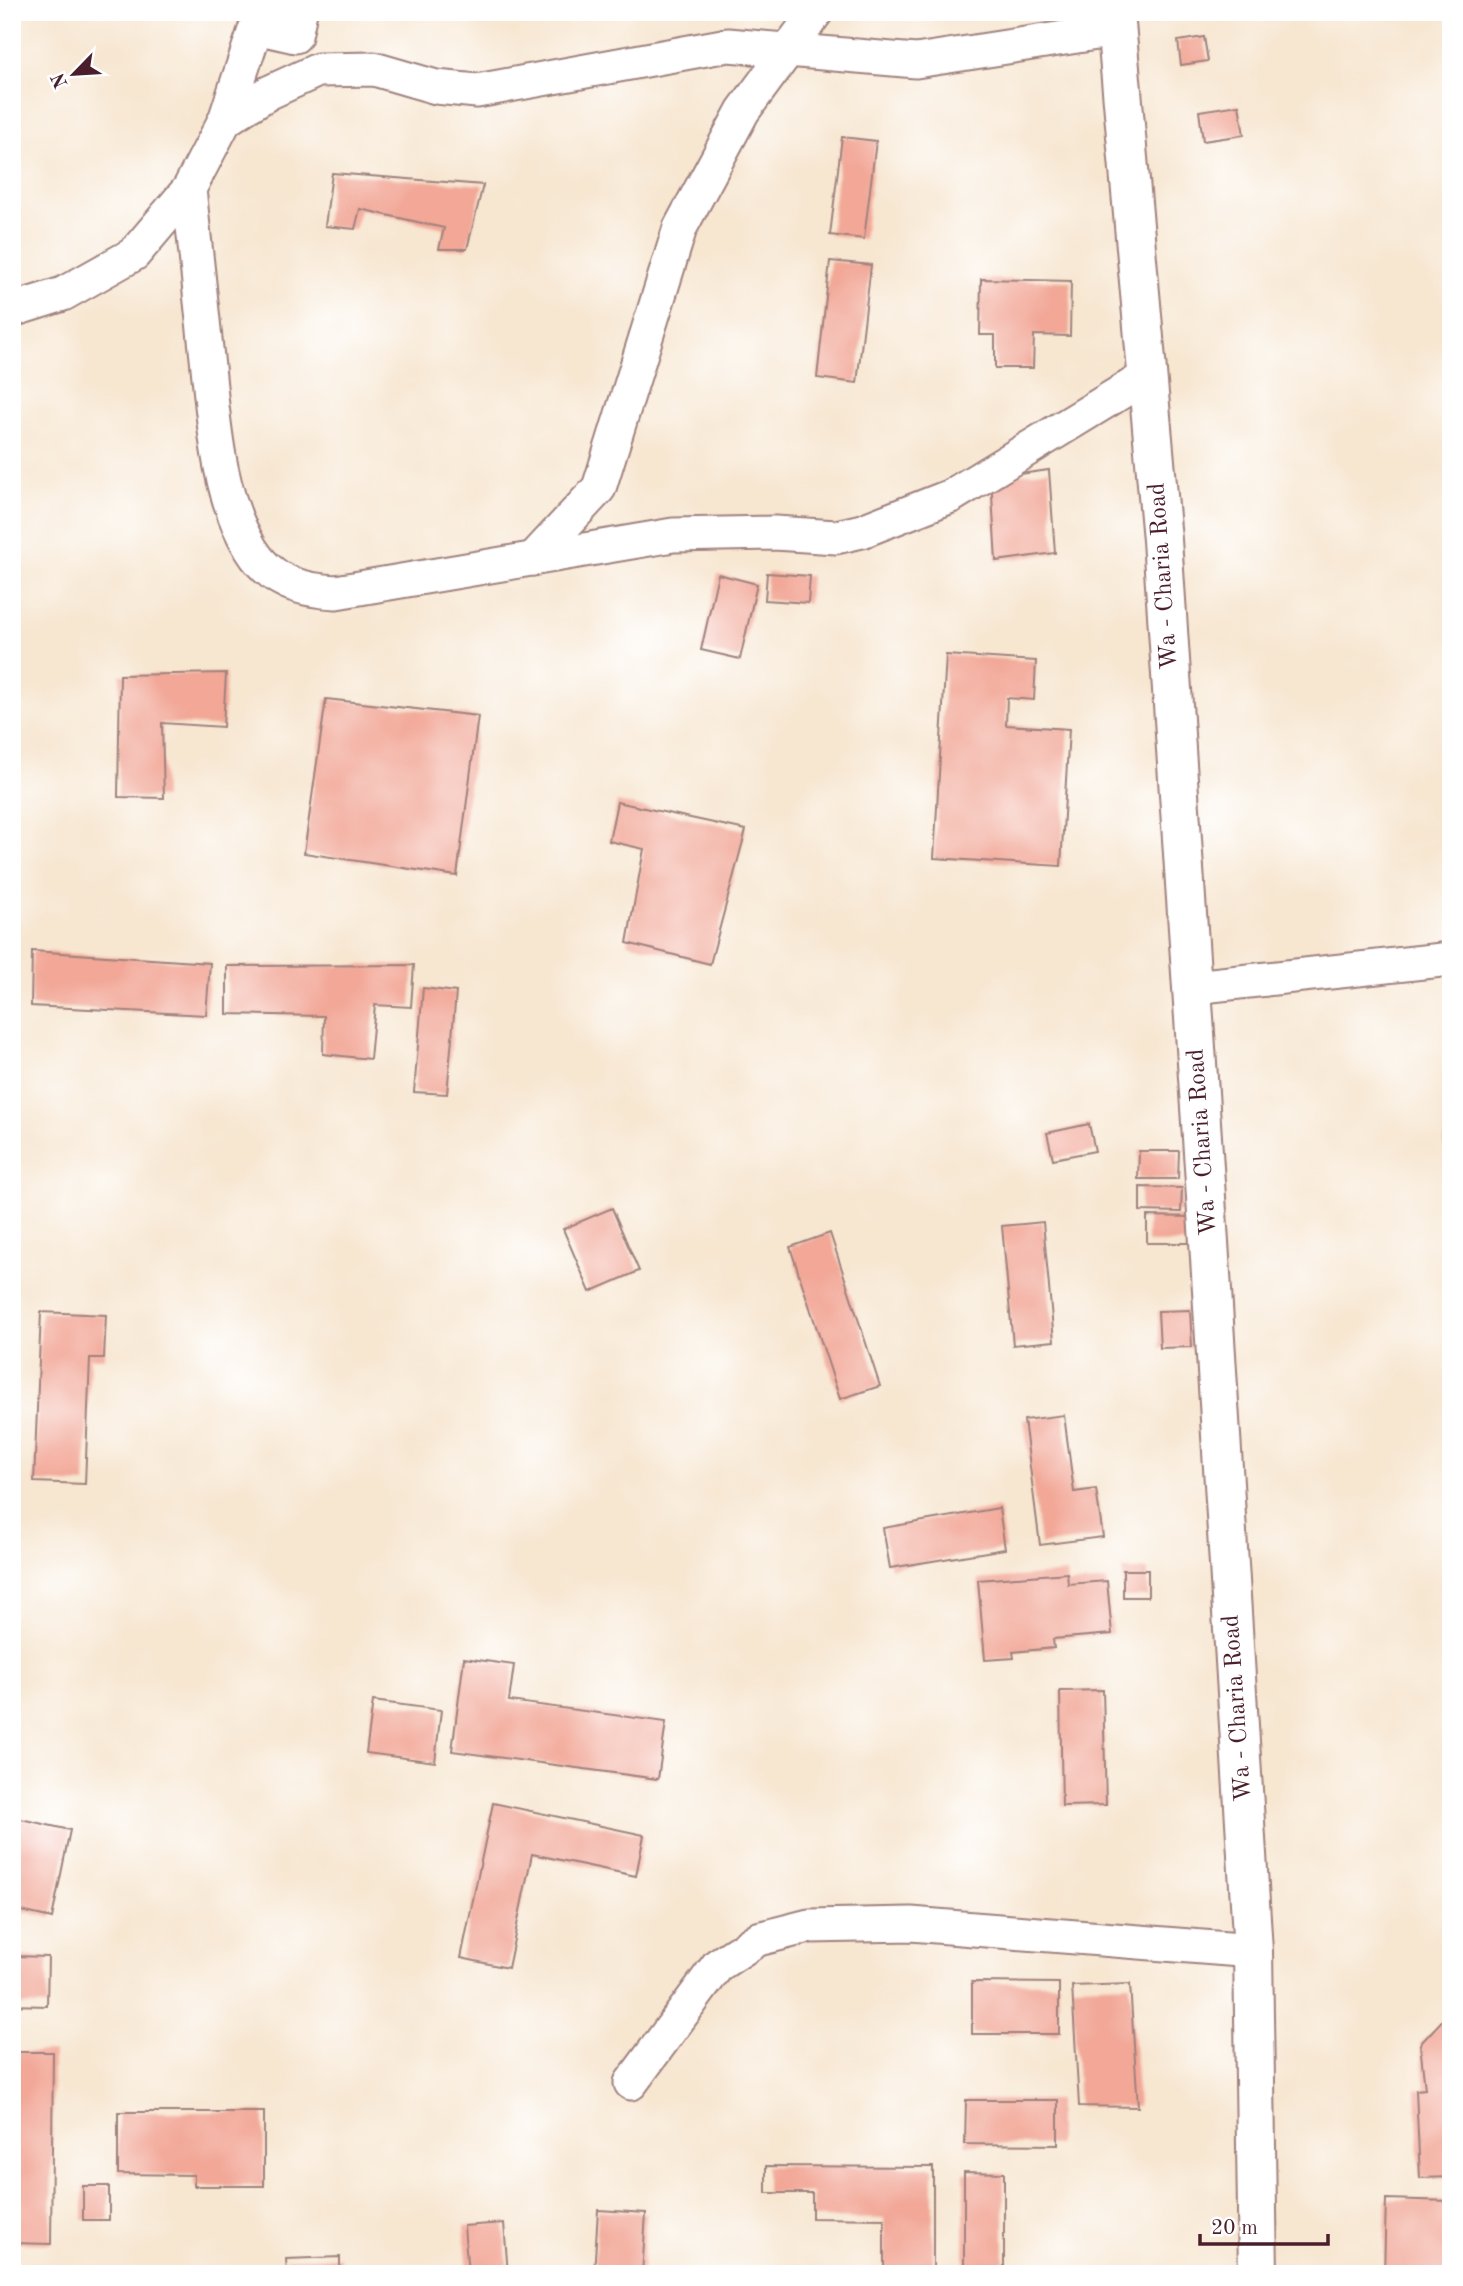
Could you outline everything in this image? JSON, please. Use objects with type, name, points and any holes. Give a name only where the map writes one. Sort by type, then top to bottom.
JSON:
[{"type":"street","points":[[12,310],[63,293],[134,254],[189,189],[225,120],[256,27],[295,36],[300,12]]},
{"type":"street","points":[[533,559],[599,488],[680,228],[743,111],[785,50],[816,12]]},
{"type":"street","points":[[225,120],[268,93],[318,70],[374,69],[436,87],[477,91],[728,45],[916,61],[1115,21]]},
{"type":"street","name":"Wa - Charia Road","points":[[1115,21],[1149,375],[1193,987],[1253,1951],[1258,2274]]},
{"type":"street","points":[[189,189],[217,446],[234,513],[252,550],[281,579],[301,590],[336,592],[673,535],[775,533],[836,537],[862,531],[951,496],[1149,375]]},
{"type":"street","points":[[1193,987],[1451,959]]},
{"type":"street","points":[[631,2083],[718,1965],[758,1939],[809,1926],[911,1924],[1253,1951]]},
{"type":"building","points":[[1204,37],[1208,61],[1181,65],[1178,41]]},
{"type":"building","points":[[1239,105],[1244,135],[1203,141],[1199,111]]},
{"type":"building","points":[[842,137],[876,141],[864,239],[830,235]]},
{"type":"building","points":[[332,173],[483,185],[467,249],[439,249],[444,228],[360,209],[355,229],[325,226]]},
{"type":"building","points":[[830,261],[871,265],[857,383],[817,378]]},
{"type":"building","points":[[981,279],[1071,281],[1070,336],[1034,335],[1033,368],[995,368],[995,335],[980,335]]},
{"type":"building","points":[[1049,470],[1055,553],[996,561],[991,478]]},
{"type":"building","points":[[767,573],[810,576],[808,603],[765,600]]},
{"type":"building","points":[[718,574],[757,584],[740,659],[701,650]]},
{"type":"building","points":[[946,655],[1036,661],[1034,700],[1007,698],[1006,725],[1069,729],[1061,866],[934,858]]},
{"type":"building","points":[[226,673],[223,727],[162,723],[164,798],[118,797],[120,675]]},
{"type":"building","points":[[326,699],[478,716],[457,876],[304,853]]},
{"type":"building","points":[[617,802],[746,830],[710,964],[627,943],[644,849],[609,841]]},
{"type":"building","points":[[32,951],[210,963],[206,1015],[31,1006]]},
{"type":"building","points":[[414,965],[411,1007],[375,1005],[370,1059],[323,1054],[324,1016],[227,1014],[227,966]]},
{"type":"building","points":[[423,988],[456,992],[447,1094],[414,1092]]},
{"type":"building","points":[[1089,1124],[1095,1151],[1053,1159],[1047,1133]]},
{"type":"building","points":[[1444,1124],[1451,1124],[1451,1187],[1445,1188]]},
{"type":"building","points":[[1139,1151],[1179,1151],[1178,1179],[1138,1179]]},
{"type":"building","points":[[1140,1187],[1182,1188],[1181,1212],[1140,1211]]},
{"type":"building","points":[[612,1208],[639,1271],[590,1292],[563,1229]]},
{"type":"building","points":[[1147,1216],[1190,1217],[1189,1243],[1147,1243]]},
{"type":"building","points":[[1043,1222],[1054,1341],[1013,1345],[1002,1226]]},
{"type":"building","points":[[830,1233],[880,1386],[840,1399],[790,1247]]},
{"type":"building","points":[[1190,1310],[1192,1347],[1160,1348],[1158,1311]]},
{"type":"building","points":[[41,1312],[106,1315],[104,1358],[90,1358],[85,1484],[34,1482]]},
{"type":"building","points":[[1064,1415],[1074,1492],[1096,1489],[1103,1537],[1040,1545],[1024,1420]]},
{"type":"building","points":[[999,1508],[1005,1549],[890,1568],[883,1528]]},
{"type":"building","points":[[1123,1570],[1148,1570],[1148,1597],[1123,1597]]},
{"type":"building","points":[[1067,1573],[1068,1584],[1107,1581],[1112,1634],[1053,1639],[1054,1648],[1013,1652],[1014,1658],[985,1660],[978,1580]]},
{"type":"building","points":[[464,1658],[514,1665],[509,1701],[666,1722],[658,1779],[452,1751]]},
{"type":"building","points":[[1103,1690],[1106,1805],[1062,1806],[1060,1691]]},
{"type":"building","points":[[373,1701],[441,1710],[435,1762],[366,1753]]},
{"type":"building","points":[[493,1803],[644,1835],[636,1876],[532,1854],[508,1968],[461,1958]]},
{"type":"building","points":[[12,1817],[70,1830],[52,1918],[12,1909]]},
{"type":"building","points":[[14,1956],[48,1957],[47,2006],[12,2005]]},
{"type":"building","points":[[972,1982],[1059,1983],[1059,2034],[972,2034]]},
{"type":"building","points":[[1130,1984],[1138,2107],[1079,2106],[1072,1986]]},
{"type":"building","points":[[1451,2011],[1451,2177],[1420,2178],[1416,2090],[1425,2089],[1420,2044]]},
{"type":"building","points":[[12,2052],[53,2052],[51,2244],[12,2243]]},
{"type":"building","points":[[966,2100],[1058,2100],[1058,2145],[965,2144]]},
{"type":"building","points":[[118,2112],[264,2112],[264,2186],[194,2186],[194,2175],[118,2174]]},
{"type":"building","points":[[766,2166],[933,2167],[933,2274],[884,2274],[884,2219],[812,2218],[812,2193],[766,2193]]},
{"type":"building","points":[[964,2172],[1004,2173],[1004,2274],[964,2274]]},
{"type":"building","points":[[83,2186],[109,2186],[109,2220],[83,2220]]},
{"type":"building","points":[[1386,2199],[1451,2201],[1451,2274],[1384,2274]]},
{"type":"building","points":[[598,2210],[646,2213],[642,2274],[594,2274]]},
{"type":"building","points":[[504,2223],[508,2274],[468,2274],[464,2226]]},
{"type":"building","points":[[340,2257],[340,2274],[287,2274],[286,2259]]}]
